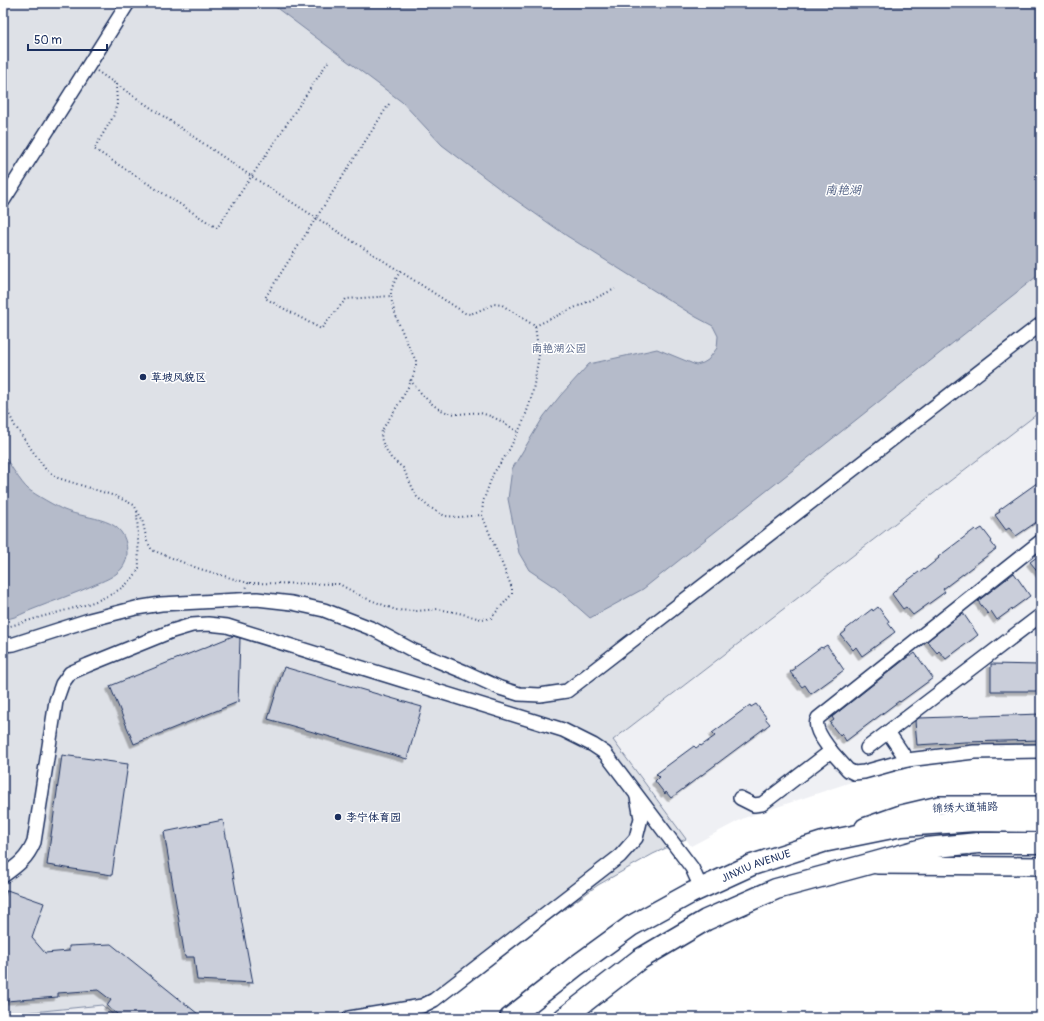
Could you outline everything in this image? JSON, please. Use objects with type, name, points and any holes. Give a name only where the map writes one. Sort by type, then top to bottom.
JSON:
[{"type":"highway","name":"JINXIU AVENUE","points":[[510,1018],[576,966],[632,926],[701,888],[752,865],[823,842],[902,826],[975,821],[1041,822]]},
{"type":"highway","points":[[564,1018],[640,959],[706,920],[776,889],[926,848],[978,843],[1041,843]]},
{"type":"main road","name":"锦绣大道辅路","points":[[823,842],[901,814],[939,806],[1041,805]]},
{"type":"main road","points":[[865,865],[1041,866]]},
{"type":"lane","points":[[3,201],[128,3]]},
{"type":"lane","points":[[3,645],[14,644],[89,620],[136,608],[161,604],[257,599],[292,603],[324,610],[373,629],[414,651],[500,688],[519,694],[540,695],[567,691],[1041,324]]},
{"type":"lane","points":[[1041,541],[818,718],[816,726],[831,751],[848,770],[854,773],[871,771],[907,760],[974,752],[1041,751]]},
{"type":"lane","points":[[867,748],[1041,614]]},
{"type":"lane","points":[[3,876],[19,865],[30,851],[34,842],[56,701],[62,684],[70,673],[172,631],[192,625],[208,624],[227,626],[562,730],[593,745],[605,753],[692,868],[701,888]]},
{"type":"lane","points":[[888,732],[907,760]]},
{"type":"lane","points":[[740,798],[754,805],[762,804],[831,751]]},
{"type":"lane","points":[[349,1018],[422,1006],[434,1000],[620,856],[636,838],[641,818],[636,794]]},
{"type":"path","points":[[116,84],[117,104],[113,117],[94,149],[217,228],[328,62]]},
{"type":"path","points":[[3,396],[8,412],[15,426],[46,470],[58,478],[115,496],[134,505],[142,519],[147,541],[152,550],[197,568],[248,583],[339,584],[363,597],[396,610],[438,610],[459,613],[481,620],[491,618],[512,594],[512,588],[482,515],[483,502],[493,474],[508,452],[524,420],[532,396],[539,355],[535,326],[502,305],[494,304],[470,314],[465,313],[251,176],[89,65]]},
{"type":"path","points":[[389,104],[265,298],[321,329],[346,299],[391,296]]},
{"type":"path","points":[[400,271],[392,287],[391,296],[395,312],[416,361],[416,368],[382,430],[381,438],[391,458],[403,468],[416,497],[429,508],[445,516],[459,517],[482,515]]},
{"type":"path","points":[[535,326],[615,289]]},
{"type":"path","points":[[410,380],[428,402],[443,411],[456,414],[478,412],[492,416],[518,432]]},
{"type":"path","points":[[3,628],[91,603],[114,592],[129,581],[139,568],[136,510]]},
{"type":"path","points":[[243,600],[248,583]]},
{"type":"shaded area","points":[[1041,411],[1041,756],[996,756],[926,763],[860,779],[744,818],[691,846],[613,740]]},
{"type":"shaded area","points":[[102,1005],[117,1018],[3,1018],[3,1015]]},
{"type":"green space","name":"南艳湖公园","points":[[3,3],[1041,3],[1041,411],[613,740],[686,839],[653,854],[598,885],[491,962],[420,1018],[117,1018],[102,1005],[3,1015]]},
{"type":"water","name":"南艳湖","points":[[270,3],[1041,3],[1041,273],[643,589],[590,618],[556,588],[529,570],[519,553],[508,499],[512,469],[544,416],[589,364],[657,349],[696,365],[703,363],[708,360],[717,348],[718,336],[713,326],[696,317],[567,236],[500,189],[442,145],[402,102]]},
{"type":"water","points":[[3,454],[22,482],[35,494],[64,510],[105,521],[114,526],[121,532],[125,541],[127,553],[124,565],[121,569],[107,579],[17,616],[3,619]]},
{"type":"building","points":[[1041,480],[1041,519],[1016,536],[1009,528],[1006,530],[995,515],[1000,512],[999,510]]},
{"type":"building","points":[[982,528],[996,549],[943,589],[945,592],[913,615],[906,607],[903,609],[892,594],[896,589],[923,569],[924,570],[939,558],[938,557],[975,529],[977,531]]},
{"type":"building","points":[[1041,554],[1041,575],[1030,562]]},
{"type":"building","points":[[1014,573],[1030,596],[997,620],[991,611],[988,614],[978,601]]},
{"type":"building","points":[[878,607],[889,621],[888,623],[895,632],[862,656],[856,647],[853,650],[841,635],[846,631],[845,630],[872,609],[873,611]]},
{"type":"building","points":[[963,613],[978,635],[946,659],[939,651],[937,653],[927,641]]},
{"type":"building","points":[[233,636],[240,638],[238,702],[134,744],[110,686]]},
{"type":"building","points":[[827,645],[844,670],[811,694],[805,685],[802,687],[790,672],[795,669],[794,667],[821,647],[822,648]]},
{"type":"building","points":[[915,653],[933,678],[900,702],[899,701],[846,741],[842,734],[840,736],[830,723],[834,720],[832,717],[909,656]]},
{"type":"building","points":[[991,664],[1040,665],[1039,691],[991,691]]},
{"type":"building","points":[[284,667],[422,707],[407,759],[268,719]]},
{"type":"building","points":[[756,704],[770,724],[671,798],[666,792],[665,794],[655,781],[659,777],[656,774],[694,746],[696,748],[700,745],[701,746],[715,736],[712,733],[750,705],[751,707]]},
{"type":"building","points":[[1041,714],[1041,740],[917,745],[915,721],[919,718]]},
{"type":"building","points":[[62,755],[128,764],[112,875],[47,865]]},
{"type":"building","points":[[223,820],[253,983],[197,980],[194,957],[185,957],[164,832]]},
{"type":"building","points":[[7,890],[44,903],[32,938],[45,953],[69,951],[69,946],[111,944],[203,1018],[122,1018],[107,1006],[111,1000],[98,990],[58,993],[58,997],[6,1001],[6,995],[3,995],[3,901]]},
{"type":"place","name":"草坡风貌区","points":[[143,377]]},
{"type":"place","name":"李宁体育园","points":[[338,817]]}]
